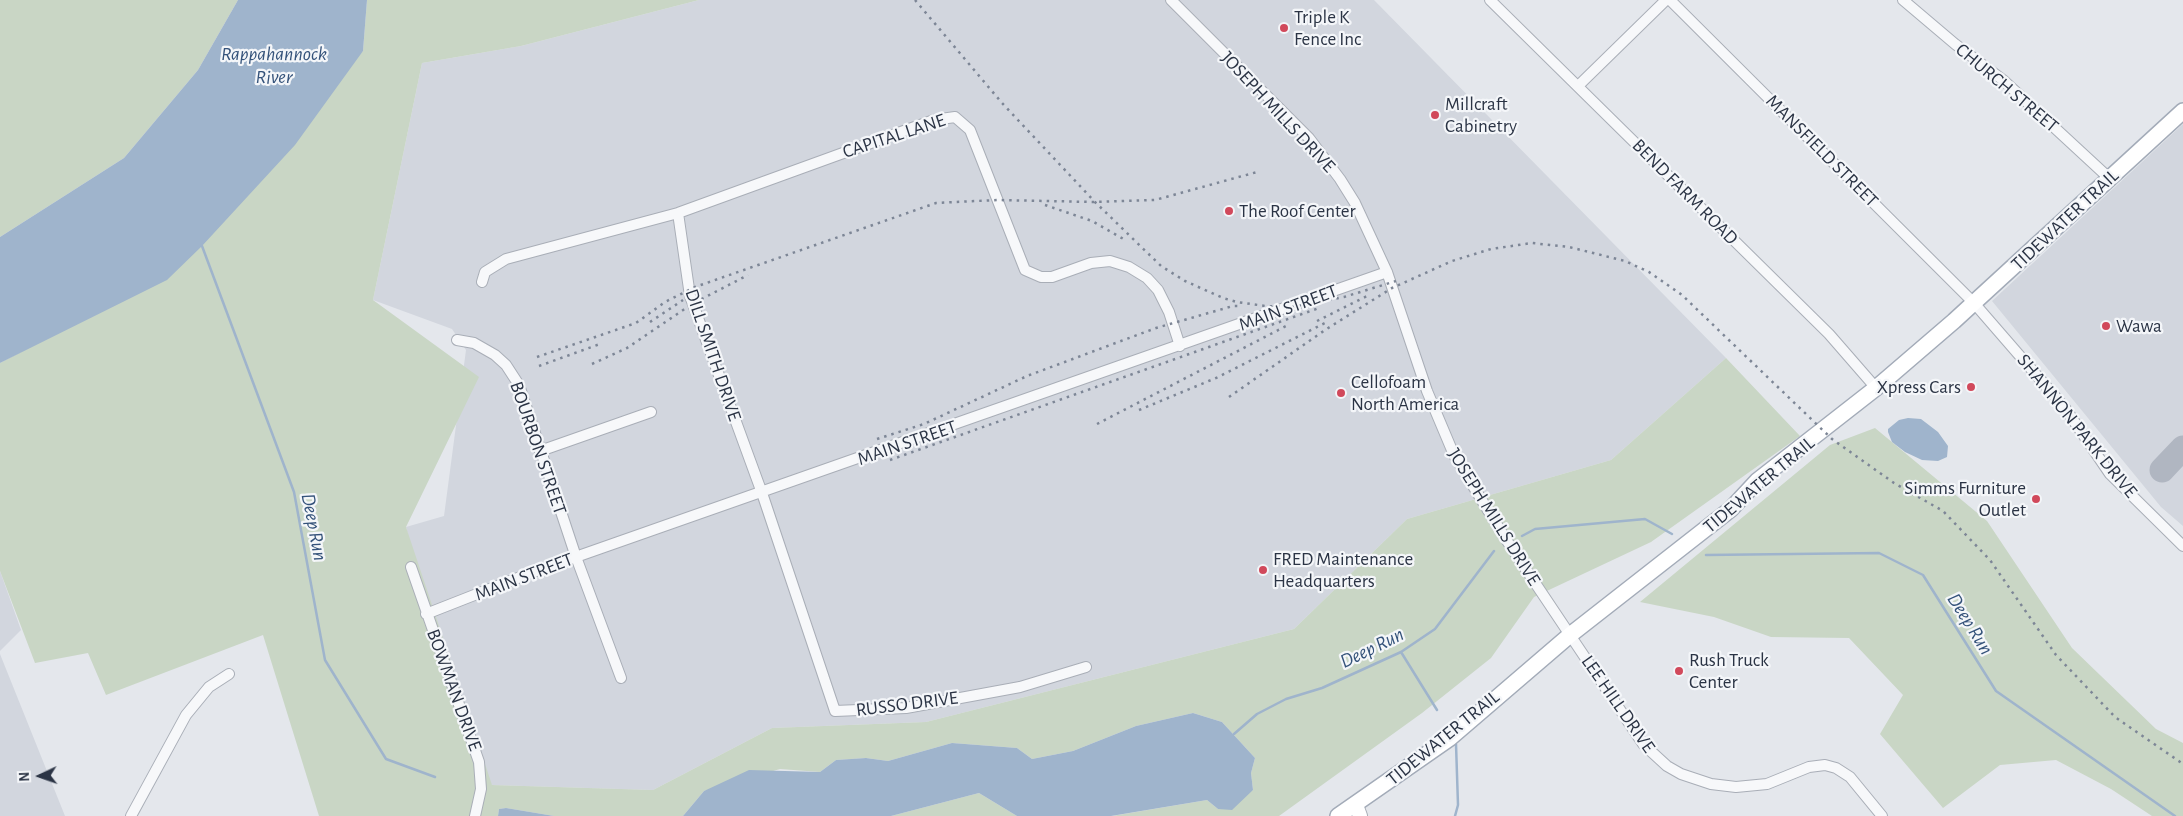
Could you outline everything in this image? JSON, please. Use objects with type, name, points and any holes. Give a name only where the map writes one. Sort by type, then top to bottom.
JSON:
[{"type":"main road","name":"TIDEWATER TRAIL","points":[[1338,816],[1358,810],[1450,738],[1570,635],[1684,548],[1731,509],[1757,481],[1876,388],[1974,303],[2183,111]]},
{"type":"street","name":"JOSEPH MILLS DRIVE","points":[[1171,0],[1276,104],[1323,156],[1355,204],[1387,272],[1427,390],[1454,455],[1505,538],[1570,635]]},
{"type":"street","name":"BEND FARM ROAD","points":[[1490,0],[1822,327],[1876,388]]},
{"type":"street","points":[[1578,86],[1666,0]]},
{"type":"street","name":"MANSFIELD STREET","points":[[1670,0],[1974,303]]},
{"type":"street","name":"CHURCH STREET","points":[[1903,0],[1955,44],[2003,80],[2109,178]]},
{"type":"street","name":"CAPITAL LANE","points":[[482,282],[485,272],[506,259],[678,213],[934,120],[955,117],[970,130],[1025,270],[1041,277],[1052,277],[1091,263],[1110,261],[1129,267],[1147,278],[1158,290],[1169,312],[1180,346]]},
{"type":"street","name":"DILL SMITH DRIVE","points":[[678,213],[690,296],[762,492]]},
{"type":"street","name":"MAIN STREET","points":[[426,614],[576,557],[1387,272]]},
{"type":"street","name":"SHANNON PARK DRIVE","points":[[1974,303],[2065,408],[2110,474],[2183,546]]},
{"type":"street","name":"BOURBON STREET","points":[[457,340],[485,348],[512,374],[519,385],[576,557],[621,678]]},
{"type":"street","points":[[540,451],[651,412]]},
{"type":"street","name":"RUSSO DRIVE","points":[[762,492],[836,711],[906,708],[1020,687],[1086,667]]},
{"type":"street","name":"BOWMAN DRIVE","points":[[411,567],[479,762],[481,789],[476,816]]},
{"type":"street","name":"LEE HILL DRIVE","points":[[1570,635],[1643,744],[1672,769],[1696,780],[1711,784],[1752,787],[1784,779],[1809,767],[1825,765],[1843,771],[1850,777],[1882,816]]},
{"type":"street","points":[[131,816],[186,715],[209,687],[229,674]]},
{"type":"shaded area","points":[[699,0],[1374,0],[1726,358],[1611,460],[1407,519],[1294,629],[926,722],[772,728],[653,790],[492,785],[455,753],[406,527],[444,516],[466,350],[452,329],[373,300],[422,63],[521,46]]},
{"type":"shaded area","points":[[2183,124],[2183,526],[2161,507],[1992,301]]},
{"type":"shaded area","points":[[0,571],[21,630],[0,651]]},
{"type":"shaded area","points":[[0,654],[65,816],[0,816]]},
{"type":"green space","points":[[0,0],[238,0],[198,70],[124,158],[0,237]]},
{"type":"green space","points":[[367,0],[699,0],[521,46],[422,63],[373,300],[479,377],[406,527],[492,785],[653,790],[772,728],[926,722],[1294,629],[1407,519],[1611,460],[1726,358],[1800,436],[1651,542],[1534,597],[1491,658],[1422,713],[1279,816],[1112,816],[1207,800],[1218,809],[1253,790],[1251,773],[1255,758],[1222,722],[1193,713],[1136,726],[1073,751],[1032,759],[1017,748],[952,743],[888,761],[866,758],[836,760],[820,772],[780,769],[704,791],[683,816],[554,816],[506,808],[499,809],[498,816],[319,816],[263,635],[106,695],[88,653],[35,663],[0,571],[0,363],[34,345],[363,51]]},
{"type":"green space","points":[[1875,428],[1987,521],[2072,648],[2156,729],[2183,743],[2183,816],[2152,816],[2111,789],[2056,760],[2000,765],[1943,808],[1880,734],[1903,695],[1849,638],[1771,637],[1714,617],[1640,602],[1830,445]]},
{"type":"green space","points":[[979,793],[1017,816],[891,816]]},
{"type":"water","name":"Rappahannock River","points":[[238,0],[367,0],[363,51],[295,145],[202,246],[167,280],[0,363],[0,237],[124,158],[198,70]]},
{"type":"water","points":[[1908,418],[1921,419],[1938,432],[1948,446],[1947,457],[1938,461],[1922,460],[1905,452],[1892,442],[1888,429],[1899,420]]},
{"type":"water","points":[[1193,713],[1222,722],[1255,758],[1251,773],[1253,790],[1232,810],[1218,809],[1207,800],[1111,816],[1017,816],[979,793],[891,816],[683,816],[704,791],[749,770],[820,772],[836,760],[866,758],[888,761],[952,743],[1017,748],[1032,759],[1073,751],[1136,726]]},
{"type":"water","points":[[506,808],[554,816],[498,816],[499,809]]},
{"type":"waterway","name":"Deep Run","points":[[202,246],[294,492],[325,660],[386,759],[435,777]]},
{"type":"waterway","name":"Deep Run","points":[[1522,536],[1535,529],[1645,519],[1672,534]]},
{"type":"waterway","name":"Deep Run","points":[[1234,734],[1257,714],[1286,699],[1322,688],[1401,652],[1435,629],[1494,551]]},
{"type":"waterway","name":"Deep Run","points":[[1706,555],[1879,553],[1923,575],[1996,691],[2175,816]]},
{"type":"waterway","points":[[1401,652],[1437,710]]},
{"type":"waterway","points":[[1455,816],[1458,805],[1456,744]]},
{"type":"taxiway","points":[[2162,470],[2183,448]]},
{"type":"railway","points":[[915,0],[1002,103],[1095,202],[1161,266],[1185,281],[1223,298],[1237,302],[1292,307],[1344,297],[1396,281]]},
{"type":"railway","points":[[537,357],[636,323],[665,302],[695,287],[936,203],[997,200],[1095,202],[1155,200],[1257,172]]},
{"type":"railway","points":[[1045,205],[1092,221],[1127,241]]},
{"type":"railway","points":[[1229,397],[1325,330],[1392,288],[1452,261],[1491,249],[1532,243],[1569,247],[1625,261],[1649,272],[1682,295],[1832,439],[1894,483],[1943,511],[1990,560],[2056,655],[2115,717],[2183,764]]},
{"type":"railway","points":[[592,364],[627,348],[692,304],[748,275]]},
{"type":"railway","points":[[1317,321],[1369,295]]},
{"type":"railway","points":[[650,322],[683,300]]},
{"type":"railway","points":[[877,439],[924,424],[1027,376],[1156,328],[1233,306],[1242,306]]},
{"type":"railway","points":[[890,460],[1319,308]]},
{"type":"railway","points":[[1139,410],[1216,378],[1327,322]]},
{"type":"railway","points":[[1097,424],[1288,325]]},
{"type":"railway","points":[[539,366],[600,344]]},
{"type":"place","name":"Triple K Fence Inc","points":[[1284,28]]},
{"type":"place","name":"Millcraft Cabinetry","points":[[1435,115]]},
{"type":"place","name":"The Roof Center","points":[[1229,211]]},
{"type":"place","name":"Wawa","points":[[2106,326]]},
{"type":"place","name":"Xpress Cars","points":[[1971,387]]},
{"type":"place","name":"Cellofoam North America","points":[[1341,393]]},
{"type":"place","name":"Simms Furniture Outlet","points":[[2036,499]]},
{"type":"place","name":"FRED Maintenance Headquarters","points":[[1263,570]]},
{"type":"place","name":"Rush Truck Center","points":[[1679,671]]}]
